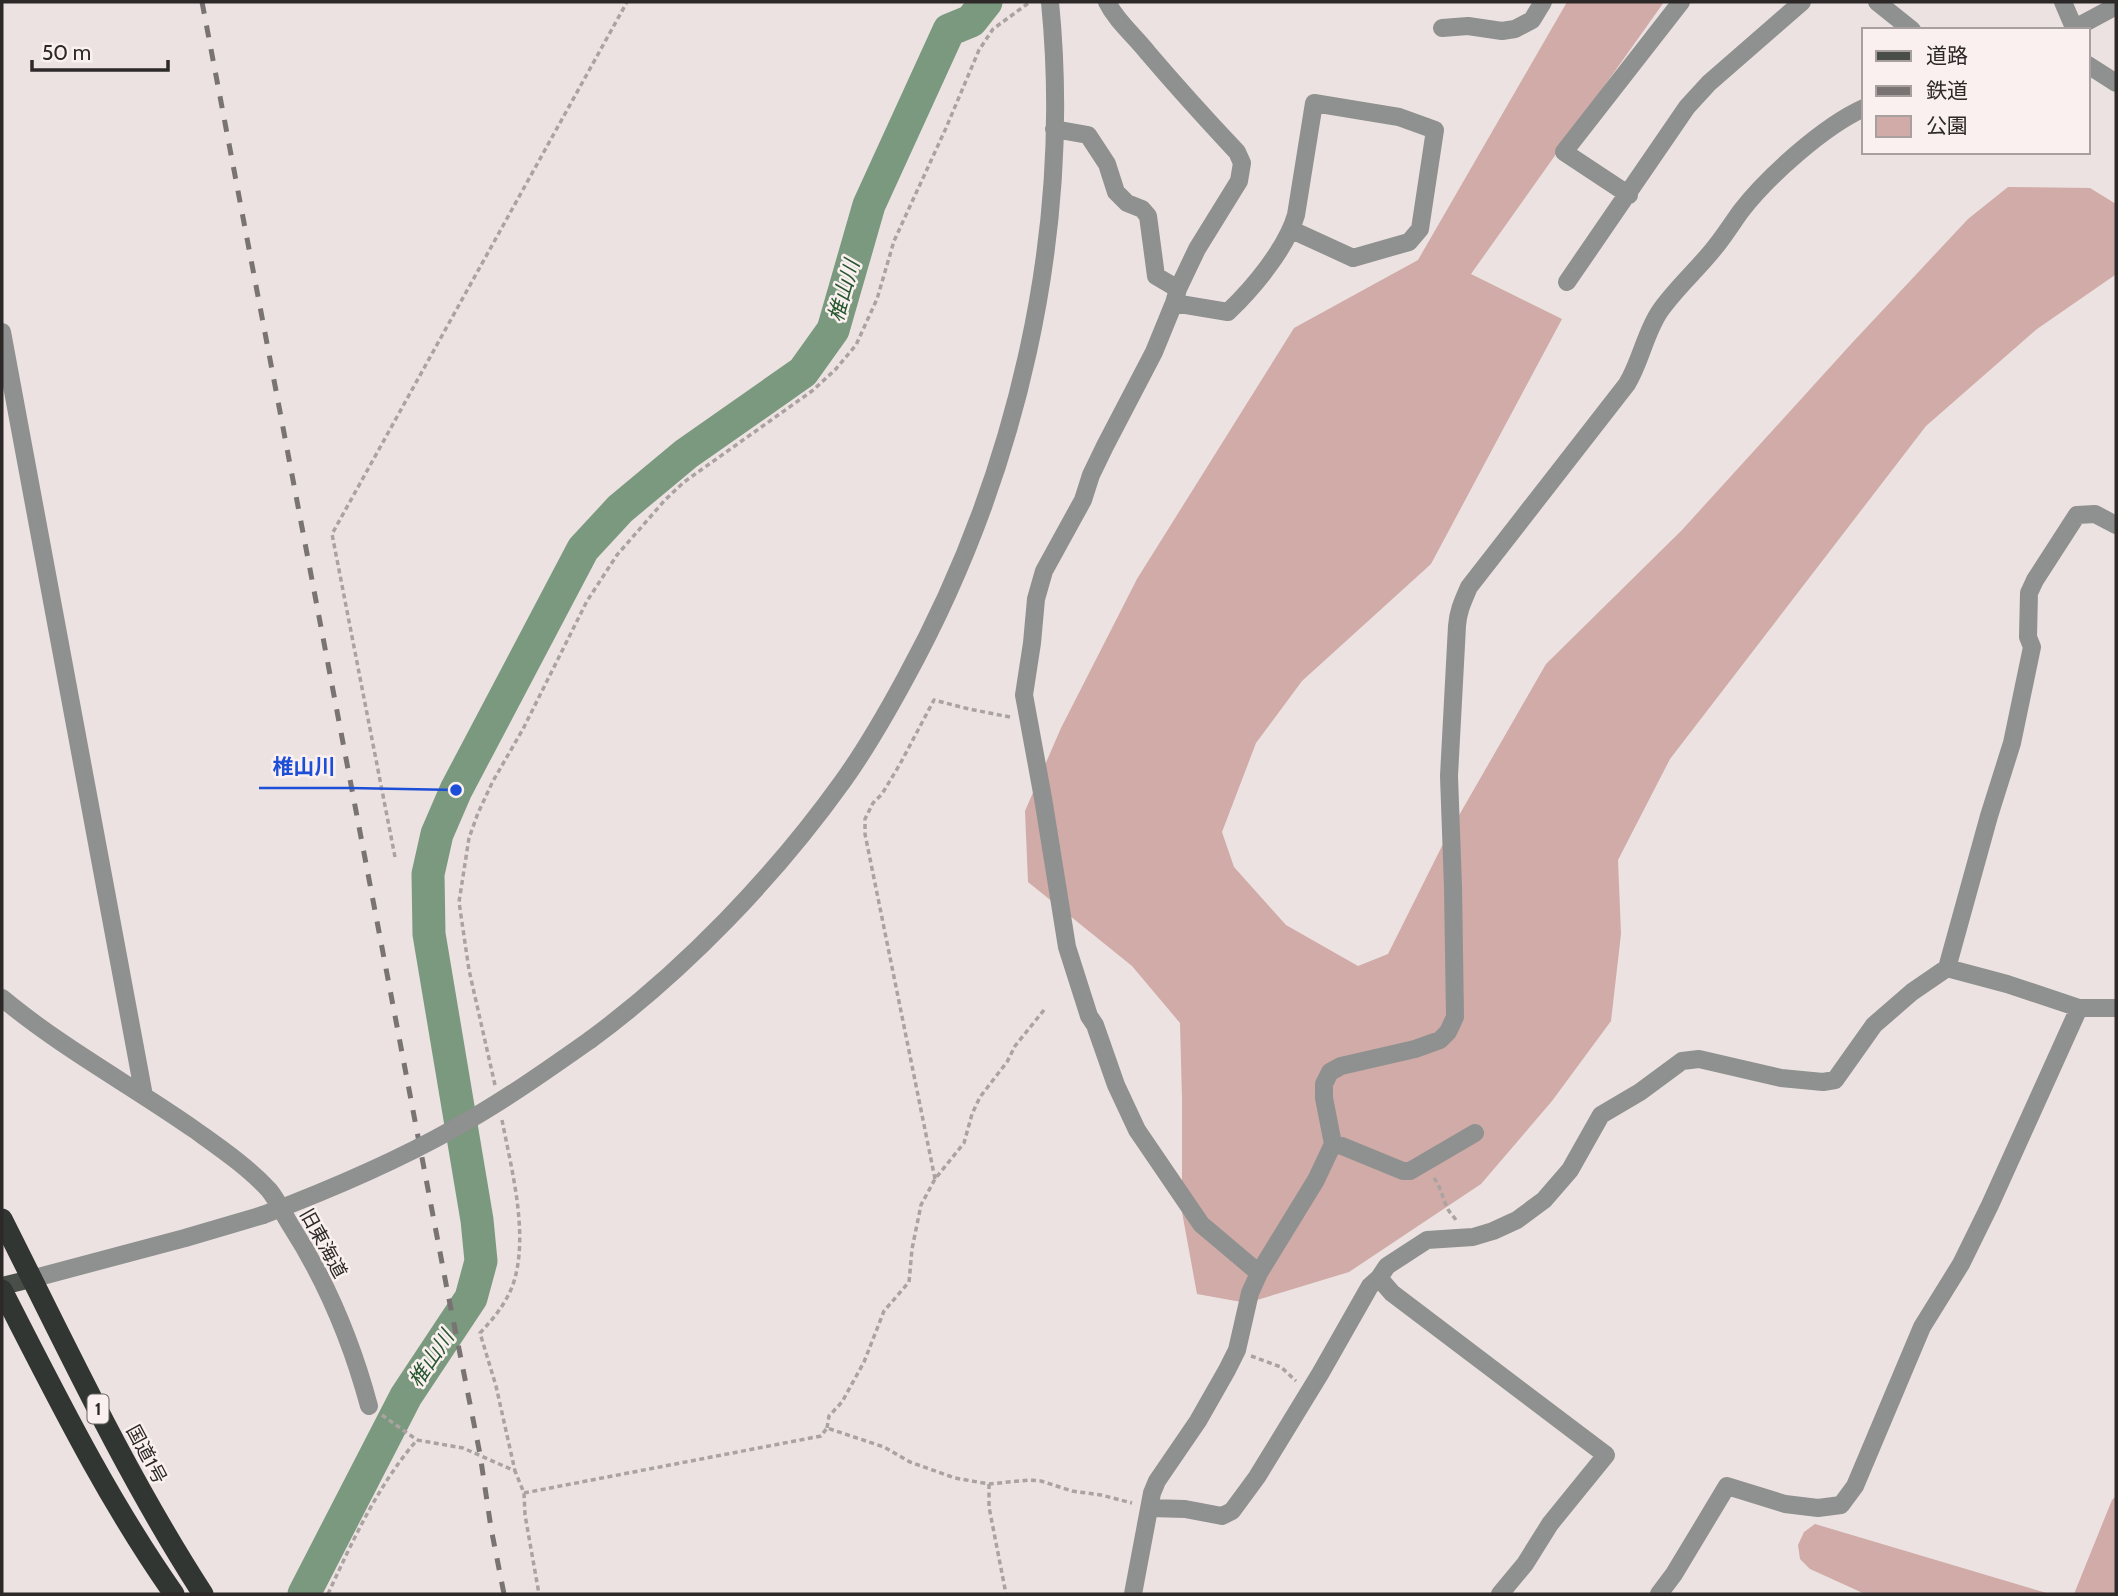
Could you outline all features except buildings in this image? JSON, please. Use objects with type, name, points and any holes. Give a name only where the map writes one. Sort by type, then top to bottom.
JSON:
[{"type":"highway","name":"国道1号","points":[[2,1219],[164,1534],[203,1594]]},
{"type":"highway","name":"1","points":[[2,1288],[76,1434],[144,1551],[174,1594]]},
{"type":"main road","points":[[2,1288],[31,1279]]},
{"type":"street","points":[[31,1279],[263,1215],[341,1185],[411,1152],[502,1101],[590,1040],[641,1000],[699,948],[794,843],[844,780],[870,740],[936,619],[991,484],[1020,386],[1045,253],[1054,129],[1050,2]]},
{"type":"street","points":[[1107,2],[1114,16],[1237,152],[1242,163],[1239,181],[1198,249],[1154,352],[1100,456],[1083,500],[1044,571],[1039,585],[1024,695],[1068,947],[1089,1016],[1096,1025],[1116,1085],[1136,1130],[1201,1224],[1259,1273]]},
{"type":"street","points":[[1442,28],[1468,26],[1502,31],[1515,29],[1532,20],[1542,2]]},
{"type":"street","points":[[1629,195],[1564,152],[1681,2]]},
{"type":"street","points":[[1567,282],[1688,107],[1709,83],[1802,2]]},
{"type":"street","points":[[1877,2],[1910,28]]},
{"type":"street","points":[[2063,2],[2075,28]]},
{"type":"street","points":[[2077,28],[2116,6]]},
{"type":"street","points":[[2090,66],[2116,83]]},
{"type":"street","points":[[1054,129],[1088,135],[1107,164],[1116,192],[1127,203],[1142,209],[1148,216],[1156,276],[1176,296],[1228,312],[1251,289],[1292,230],[1314,103],[1399,117],[1435,130],[1420,229],[1409,242],[1353,258],[1292,230]]},
{"type":"street","points":[[1133,1594],[1152,1493],[1157,1481],[1212,1398],[1237,1350],[1250,1293],[1259,1273],[1316,1180],[1333,1144],[1324,1098],[1324,1084],[1330,1072],[1341,1066],[1415,1049],[1440,1040],[1455,1017],[1449,776],[1458,610],[1463,599],[1469,587],[1627,384],[1661,310],[1718,244],[1742,209],[1804,148],[1862,109]]},
{"type":"street","points":[[2,332],[144,1096]]},
{"type":"street","points":[[1150,1508],[1185,1509],[1222,1516],[1232,1511],[1257,1477],[1370,1286],[1387,1266],[1427,1240],[1472,1237],[1517,1220],[1544,1200],[1570,1170],[1601,1115],[1640,1092],[1682,1061],[1699,1059],[1781,1078],[1823,1082],[1835,1080],[1874,1025],[1912,992],[1947,968],[2018,716],[2032,647],[2028,637],[2029,593],[2077,515],[2095,514],[2116,525]]},
{"type":"street","points":[[1947,968],[2007,984],[2079,1009],[2116,1008]]},
{"type":"street","name":"旧東海道","points":[[2,998],[54,1039],[217,1146],[269,1191],[301,1242],[331,1299],[351,1344],[369,1406]]},
{"type":"street","points":[[1659,1594],[1727,1486],[1785,1504],[1818,1508],[1841,1505],[1855,1486],[1922,1327],[1961,1264],[2079,1009]]},
{"type":"street","points":[[1333,1144],[1403,1171],[1410,1171],[1475,1133]]},
{"type":"street","points":[[1379,1278],[1392,1293],[1606,1455],[1550,1524],[1525,1564],[1500,1594]]},
{"type":"path","points":[[396,857],[332,534],[627,2]]},
{"type":"path","points":[[495,1087],[469,970],[460,902],[469,838],[493,781],[536,705],[587,601],[617,555],[684,482],[812,391],[835,370],[856,345],[877,299],[894,241],[979,50],[993,29],[1030,2]]},
{"type":"path","points":[[935,1179],[865,834],[865,819],[900,764],[934,700],[1009,717],[1029,718]]},
{"type":"path","points":[[524,1493],[821,1436],[827,1428],[829,1416],[842,1402],[864,1362],[884,1311],[909,1282],[912,1248],[921,1205],[935,1179],[964,1143],[980,1097],[1007,1062],[1014,1046],[1044,1010]]},
{"type":"path","points":[[500,1111],[520,1226],[519,1254],[516,1276],[507,1297],[496,1316],[480,1333],[496,1386],[515,1471],[524,1493],[525,1515],[539,1594]]},
{"type":"path","points":[[1421,1166],[1439,1184],[1447,1209],[1458,1220],[1455,1225],[1450,1225]]},
{"type":"path","points":[[1237,1350],[1281,1367],[1300,1385],[1312,1375],[1320,1374]]},
{"type":"path","points":[[369,1406],[417,1440],[463,1448],[515,1471]]},
{"type":"path","points":[[827,1428],[884,1447],[934,1472],[989,1484],[1041,1481],[1072,1491],[1101,1495],[1150,1508]]},
{"type":"path","points":[[328,1594],[373,1503],[398,1462],[417,1440]]},
{"type":"path","points":[[989,1484],[989,1507],[1006,1594]]},
{"type":"green space","points":[[1567,2],[1664,2],[1471,274],[1562,319],[1431,564],[1302,681],[1256,743],[1222,832],[1234,867],[1286,925],[1358,966],[1388,954],[1446,838],[1546,664],[1682,530],[1968,219],[2008,187],[2090,188],[2116,204],[2116,272],[2037,329],[1926,426],[1670,759],[1618,860],[1621,934],[1611,1021],[1552,1101],[1481,1184],[1349,1272],[1247,1303],[1197,1294],[1182,1212],[1180,1023],[1132,966],[1028,882],[1025,811],[1061,728],[1137,579],[1294,328],[1418,260]]},
{"type":"green space","points":[[2116,1496],[2116,1594],[2074,1594],[2112,1500]]},
{"type":"green space","points":[[1815,1524],[2050,1594],[1865,1594],[1810,1569],[1800,1559],[1798,1545],[1804,1532]]},
{"type":"waterway","name":"椎山川","points":[[304,1594],[406,1396],[471,1298],[481,1261],[477,1220],[429,934],[428,874],[437,834],[456,790],[583,549],[620,509],[686,454],[803,372],[833,330],[869,205],[949,30],[971,21],[986,2]]},
{"type":"railway","points":[[202,2],[480,1454],[504,1594]]},
{"type":"place","name":"椎山川","points":[[456,790]]}]
